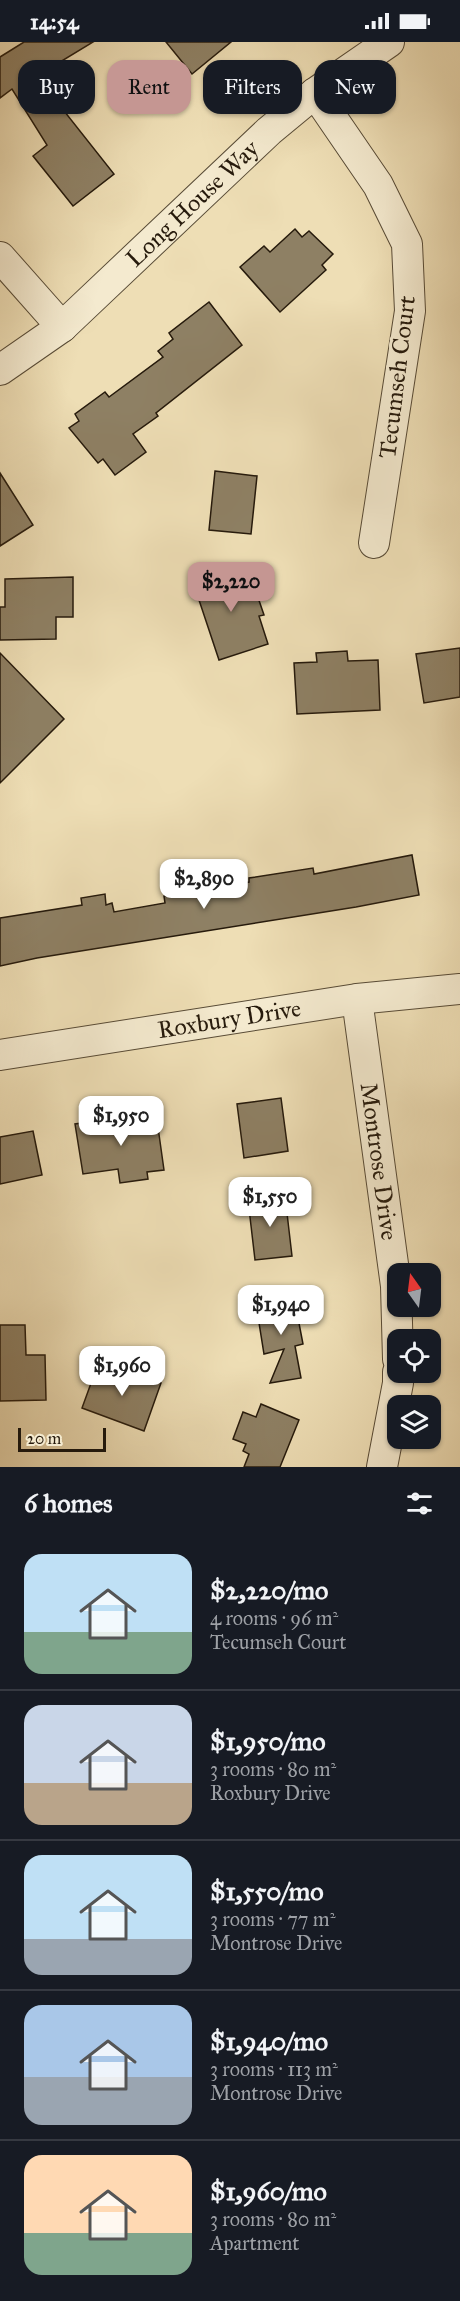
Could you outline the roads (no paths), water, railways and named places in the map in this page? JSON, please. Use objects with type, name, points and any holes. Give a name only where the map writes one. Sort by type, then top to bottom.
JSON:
[{"type":"street","name":"Long House Way","points":[[362,60],[388,42]]},
{"type":"street","name":"Long House Way","points":[[0,370],[62,327],[269,131],[314,94]]},
{"type":"street","name":"Tecumseh Court","points":[[329,114],[378,185],[407,244],[410,310],[374,543]]},
{"type":"street","points":[[0,258],[62,327]]},
{"type":"street","name":"Roxbury Drive","points":[[0,1055],[357,999],[460,989]]},
{"type":"street","name":"Montrose Drive","points":[[357,999],[396,1286],[397,1329]]},
{"type":"street","points":[[382,1467],[398,1383]]}]
